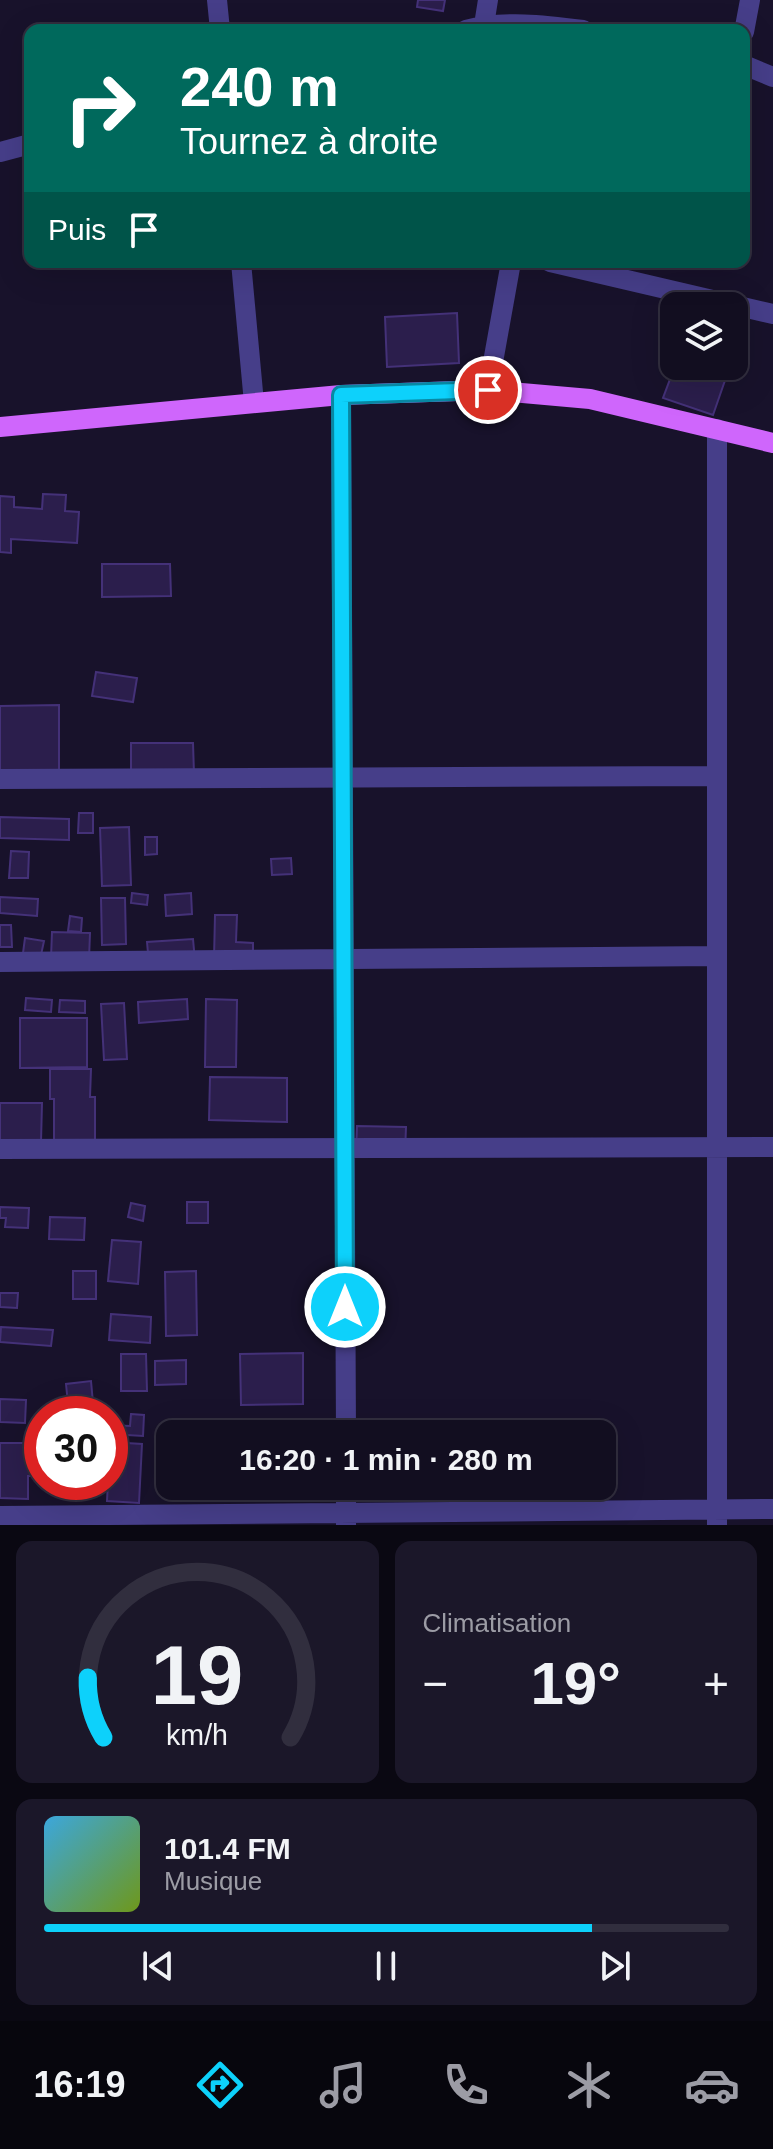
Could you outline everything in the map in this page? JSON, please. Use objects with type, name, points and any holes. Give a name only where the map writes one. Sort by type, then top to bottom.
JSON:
[{"type":"main road","points":[[0,427],[341,395],[488,390],[590,399],[773,443]]},
{"type":"street","points":[[217,0],[219,24]]},
{"type":"street","points":[[477,24],[488,0]]},
{"type":"street","points":[[746,24],[750,0]]},
{"type":"street","points":[[750,67],[773,77]]},
{"type":"street","points":[[0,152],[24,146]]},
{"type":"street","points":[[242,268],[254,403]]},
{"type":"street","points":[[488,390],[510,268]]},
{"type":"street","points":[[576,268],[773,314]]},
{"type":"street","points":[[341,395],[346,1420]]},
{"type":"street","points":[[717,429],[717,1517]]},
{"type":"street","points":[[0,779],[717,776]]},
{"type":"street","points":[[0,962],[717,956]]},
{"type":"street","points":[[0,1149],[773,1147]]},
{"type":"street","points":[[0,1516],[346,1519],[717,1517],[773,1509]]},
{"type":"building","points":[[418,0],[445,0],[443,11],[417,7]]},
{"type":"building","points":[[457,313],[459,363],[387,367],[385,317]]},
{"type":"building","points":[[670,380],[725,380],[713,415],[663,398]]},
{"type":"building","points":[[43,494],[66,495],[65,511],[79,512],[77,543],[11,539],[11,553],[0,552],[0,496],[14,497],[14,507],[42,509]]},
{"type":"building","points":[[102,564],[170,564],[171,596],[102,597]]},
{"type":"building","points":[[96,672],[137,678],[133,702],[92,696]]},
{"type":"building","points":[[59,705],[59,771],[0,771],[0,706]]},
{"type":"building","points":[[131,743],[193,743],[194,774],[131,775]]},
{"type":"building","points":[[79,813],[93,813],[93,833],[78,833]]},
{"type":"building","points":[[0,817],[69,819],[69,840],[0,838]]},
{"type":"building","points":[[129,827],[131,885],[102,886],[100,828]]},
{"type":"building","points":[[145,837],[157,837],[157,854],[145,855]]},
{"type":"building","points":[[11,851],[29,852],[28,878],[9,878]]},
{"type":"building","points":[[291,858],[292,874],[272,875],[271,859]]},
{"type":"building","points":[[132,893],[148,895],[147,905],[131,903]]},
{"type":"building","points":[[191,893],[192,914],[166,916],[165,895]]},
{"type":"building","points":[[0,897],[38,899],[37,916],[0,913]]},
{"type":"building","points":[[101,898],[125,898],[126,944],[102,945]]},
{"type":"building","points":[[215,915],[237,915],[236,942],[253,943],[253,959],[214,959]]},
{"type":"building","points":[[70,916],[82,918],[81,932],[68,931]]},
{"type":"building","points":[[0,925],[11,925],[12,947],[0,947]]},
{"type":"building","points":[[52,932],[90,933],[89,959],[51,958]]},
{"type":"building","points":[[25,938],[44,941],[41,955],[23,953]]},
{"type":"building","points":[[193,939],[195,961],[149,964],[147,942]]},
{"type":"building","points":[[26,998],[52,1000],[51,1012],[25,1010]]},
{"type":"building","points":[[187,999],[188,1019],[139,1023],[138,1002]]},
{"type":"building","points":[[206,999],[237,1000],[236,1067],[205,1067]]},
{"type":"building","points":[[60,1000],[85,1001],[85,1013],[59,1012]]},
{"type":"building","points":[[124,1003],[127,1059],[104,1060],[101,1004]]},
{"type":"building","points":[[20,1018],[87,1018],[87,1067],[20,1068]]},
{"type":"building","points":[[50,1069],[91,1069],[90,1097],[95,1097],[95,1147],[54,1146],[54,1099],[50,1099]]},
{"type":"building","points":[[210,1077],[287,1078],[287,1122],[209,1120]]},
{"type":"building","points":[[0,1103],[42,1103],[41,1142],[0,1141]]},
{"type":"building","points":[[357,1126],[406,1127],[405,1153],[356,1153]]},
{"type":"building","points":[[187,1202],[208,1202],[208,1223],[187,1223]]},
{"type":"building","points":[[131,1203],[145,1206],[143,1221],[128,1217]]},
{"type":"building","points":[[0,1207],[29,1208],[28,1228],[5,1227],[6,1218],[0,1218]]},
{"type":"building","points":[[50,1217],[85,1218],[84,1240],[49,1239]]},
{"type":"building","points":[[112,1240],[141,1242],[138,1284],[108,1281]]},
{"type":"building","points":[[73,1271],[96,1271],[96,1299],[73,1299]]},
{"type":"building","points":[[196,1271],[197,1335],[166,1336],[165,1272]]},
{"type":"building","points":[[0,1293],[18,1293],[17,1308],[0,1307]]},
{"type":"building","points":[[111,1314],[151,1317],[150,1343],[109,1340]]},
{"type":"building","points":[[1,1327],[53,1330],[51,1346],[0,1342]]},
{"type":"building","points":[[303,1353],[303,1404],[241,1405],[240,1354]]},
{"type":"building","points":[[121,1354],[146,1354],[147,1391],[121,1391]]},
{"type":"building","points":[[186,1360],[186,1384],[155,1385],[155,1361]]},
{"type":"building","points":[[91,1381],[92,1396],[67,1396],[66,1384]]},
{"type":"building","points":[[0,1399],[24,1400],[24,1423],[0,1422]]},
{"type":"building","points":[[131,1414],[144,1415],[143,1436],[128,1435]]},
{"type":"building","points":[[0,1443],[24,1443],[24,1499],[0,1498]]},
{"type":"building","points":[[128,1443],[142,1444],[139,1503],[107,1501],[128,1500]]},
{"type":"route","points":[[345,1307],[341,395],[488,390]]}]
